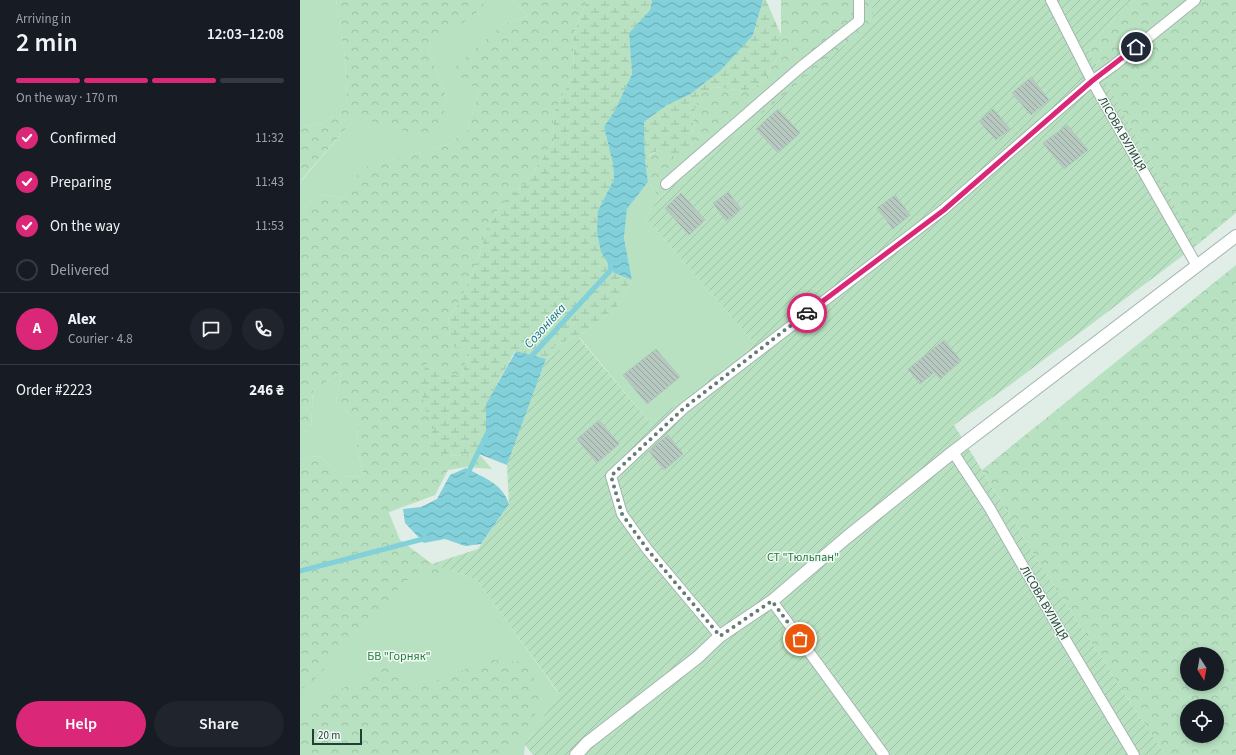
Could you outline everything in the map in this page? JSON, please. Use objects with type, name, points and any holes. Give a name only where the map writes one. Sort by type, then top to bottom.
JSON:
[{"type":"street","points":[[576,755],[587,743],[698,657],[720,636],[772,601],[846,538],[953,452],[1236,236]]},
{"type":"lane","points":[[666,184],[802,66],[859,21],[860,0]]},
{"type":"lane","name":"ЛІСОВА ВУЛИЦЯ","points":[[1051,0],[1092,81],[1197,266]]},
{"type":"lane","points":[[720,636],[647,549],[622,514],[611,476],[684,408],[944,210],[1092,81],[1113,66],[1194,0]]},
{"type":"lane","name":"ЛІСОВА ВУЛИЦЯ","points":[[953,452],[989,507],[1134,755]]},
{"type":"lane","points":[[772,601],[884,755]]},
{"type":"green space","points":[[300,0],[336,0],[345,58],[347,104],[324,123],[300,127]]},
{"type":"green space","points":[[336,0],[482,0],[484,7],[428,49],[449,103],[429,138],[356,117],[302,179],[300,184],[300,127],[324,123],[347,103],[345,58]]},
{"type":"green space","points":[[482,0],[513,0],[528,16],[502,25],[451,72],[479,90],[468,130],[447,145],[363,168],[343,198],[319,194],[300,213],[300,184],[302,180],[356,117],[449,103],[428,49],[483,7]]},
{"type":"green space","points":[[513,0],[587,0],[573,36],[574,73],[553,114],[554,141],[528,180],[505,200],[487,227],[476,267],[458,304],[448,319],[450,339],[468,350],[462,378],[426,411],[436,423],[428,442],[448,456],[479,454],[492,469],[467,467],[448,470],[435,495],[384,514],[390,533],[432,564],[464,568],[407,580],[314,680],[300,690],[300,459],[319,456],[342,476],[364,477],[357,447],[358,422],[336,402],[341,372],[313,390],[311,430],[300,433],[300,213],[319,194],[343,198],[362,168],[447,145],[468,130],[479,90],[450,72],[502,25],[528,16]]},
{"type":"green space","points":[[587,0],[652,0],[650,10],[629,33],[632,74],[615,110],[604,127],[613,164],[614,179],[598,211],[614,273],[632,280],[618,306],[585,332],[555,346],[546,359],[515,351],[486,404],[486,439],[479,454],[448,456],[436,454],[428,442],[435,423],[426,411],[419,384],[427,363],[462,378],[468,350],[449,346],[450,339],[448,319],[458,304],[476,267],[487,227],[505,200],[528,180],[554,141],[553,114],[574,73],[573,36]]},
{"type":"green space","points":[[763,0],[766,0],[781,35],[781,48],[774,64],[762,83],[745,91],[714,87],[700,94],[694,112],[691,148],[678,159],[661,150],[652,153],[645,160],[644,122],[667,105],[689,95],[753,35]]},
{"type":"green space","points":[[781,0],[872,0],[874,22],[659,198],[648,182],[645,160],[655,152],[661,150],[691,148],[694,112],[700,94],[714,87],[745,91],[762,83],[774,64],[781,48]]},
{"type":"green space","name":"СТ \"Тюльпан\"","points":[[872,0],[1135,0],[1123,8],[1088,50],[1197,245],[954,425],[1043,569],[1165,755],[533,755],[525,745],[559,693],[476,579],[432,564],[478,549],[509,504],[507,465],[546,359],[579,338],[651,424],[755,344],[646,218],[659,198],[873,22]]},
{"type":"green space","points":[[1135,0],[1236,0],[1236,213],[1197,245],[1088,50],[1123,8]]},
{"type":"green space","points":[[648,182],[659,198],[646,218],[755,344],[651,424],[580,338],[546,359],[555,346],[585,332],[618,306],[632,280],[624,238],[627,209]]},
{"type":"green space","points":[[1236,265],[1236,755],[1165,755],[1043,569],[982,470]]},
{"type":"green space","points":[[341,372],[336,402],[358,422],[357,447],[364,477],[342,476],[319,456],[300,459],[300,433],[311,430],[313,390]]},
{"type":"green space","name":"БВ \"Горняк\"","points":[[300,502],[387,508],[400,540],[432,564],[476,579],[559,694],[525,745],[524,755],[300,755]]},
{"type":"green space","points":[[491,660],[529,662],[541,704],[510,755],[300,755],[300,717],[326,696],[394,664],[417,687]]},
{"type":"water","points":[[652,0],[763,0],[753,35],[720,71],[689,95],[667,105],[644,122],[645,160],[648,182],[627,209],[624,238],[632,280],[614,273],[601,252],[597,232],[598,211],[614,179],[613,164],[604,127],[615,110],[632,74],[629,33],[650,10]]},
{"type":"water","points":[[516,351],[546,359],[507,465],[479,454],[486,439],[486,404]]},
{"type":"water","points":[[466,468],[486,478],[497,486],[506,497],[509,504],[481,544],[465,546],[445,539],[424,543],[405,523],[403,509],[421,507],[437,499],[450,475]]},
{"type":"building","points":[[1031,77],[1049,100],[1031,115],[1012,93]]},
{"type":"building","points":[[778,109],[800,133],[778,153],[756,129]]},
{"type":"building","points":[[993,109],[1010,129],[996,140],[979,121]]},
{"type":"building","points":[[1067,125],[1088,150],[1064,169],[1043,143]]},
{"type":"building","points":[[728,192],[741,209],[726,221],[713,203]]},
{"type":"building","points":[[681,193],[705,220],[689,235],[665,208]]},
{"type":"building","points":[[895,195],[910,215],[893,229],[877,208]]},
{"type":"building","points":[[944,340],[961,361],[940,379],[935,372],[920,384],[908,369]]},
{"type":"building","points":[[656,349],[680,377],[647,404],[623,375]]},
{"type":"building","points":[[599,420],[619,444],[597,463],[577,439]]},
{"type":"building","points":[[668,435],[683,454],[664,470],[649,451]]},
{"type":"waterway","name":"Созонівка","points":[[528,360],[610,271],[611,260]]},
{"type":"waterway","name":"Созонівка","points":[[467,475],[489,430]]},
{"type":"waterway","name":"Созонівка","points":[[300,571],[427,538]]},
{"type":"way so far","points":[[800,639],[772,601],[720,636],[647,549],[622,514],[611,476],[684,408],[807,313]]},
{"type":"route","points":[[807,313],[944,210],[1092,81],[1136,47]]}]
